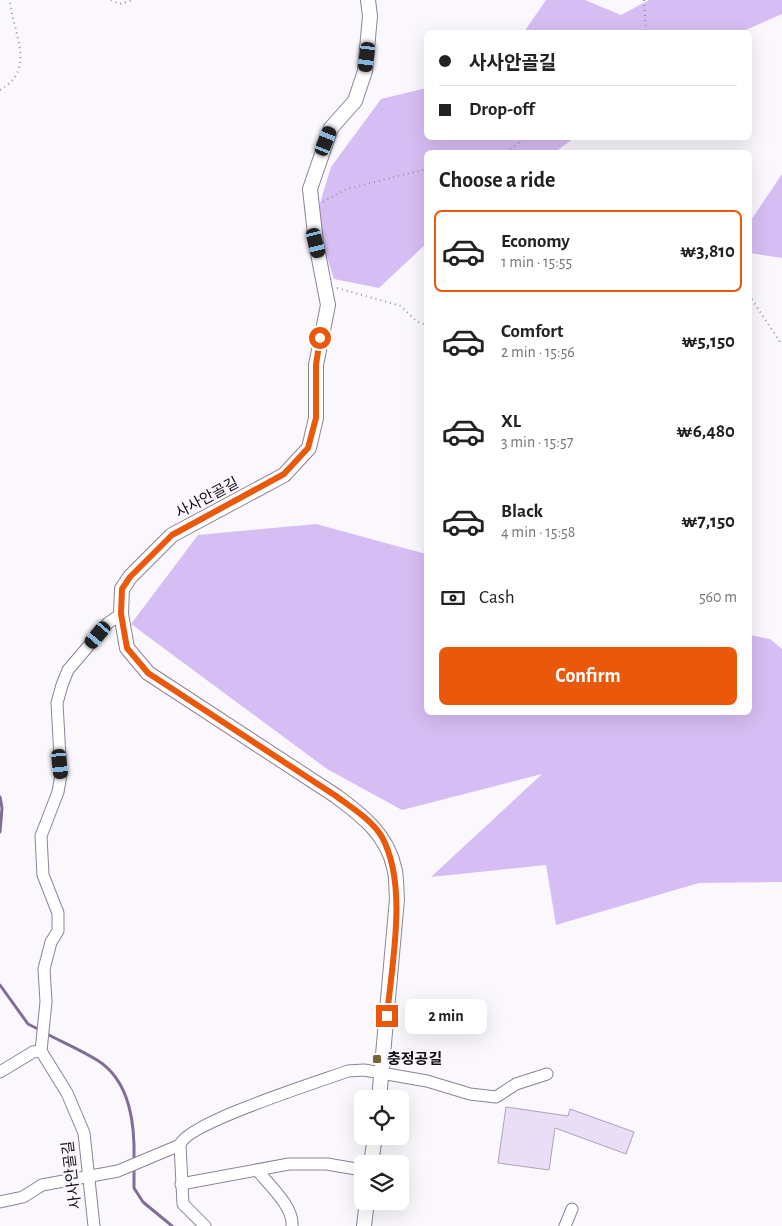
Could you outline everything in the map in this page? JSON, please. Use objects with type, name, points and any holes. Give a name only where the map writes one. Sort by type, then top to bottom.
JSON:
[{"type":"street","name":"사사안골길","points":[[368,0],[370,16],[365,71],[355,101],[331,128],[310,189],[316,243],[328,305],[316,365],[316,418],[308,448],[284,474],[172,535],[130,577],[122,589],[121,614],[127,648],[148,673],[336,796],[362,816],[381,836],[394,867],[397,899],[380,1090]]},
{"type":"street","points":[[0,1072],[41,1047],[46,1002],[44,969],[51,942],[58,931],[58,913],[43,875],[41,836],[58,792],[61,775],[57,703],[68,670],[108,623],[121,614]]},
{"type":"street","name":"사사안골길","points":[[41,1047],[68,1093],[84,1133],[94,1226]]},
{"type":"street","points":[[205,1226],[182,1204],[180,1145],[181,1141],[200,1128],[232,1113],[339,1074],[364,1070],[427,1081],[470,1094],[496,1097],[516,1084],[547,1074]]},
{"type":"street","points":[[0,1202],[23,1197],[42,1185],[90,1178],[118,1171],[180,1145]]},
{"type":"street","points":[[181,1184],[289,1164],[327,1164],[354,1169]]},
{"type":"street","points":[[257,1170],[285,1206],[293,1220],[292,1226]]},
{"type":"street","points":[[565,1226],[572,1209]]},
{"type":"street","points":[[364,1226],[366,1210]]},
{"type":"path","points":[[0,90],[18,74],[22,58],[10,0]]},
{"type":"path","points":[[111,0],[120,4],[134,0]]},
{"type":"path","points":[[644,0],[646,30]]},
{"type":"path","points":[[509,150],[522,140]]},
{"type":"path","points":[[312,207],[347,189],[424,170]]},
{"type":"path","points":[[325,285],[400,306],[416,321],[424,324]]},
{"type":"path","points":[[752,300],[782,345]]},
{"type":"shaded area","points":[[546,0],[585,0],[621,15],[649,0],[782,0],[782,14],[746,30],[525,30]]},
{"type":"shaded area","points":[[424,88],[424,140],[571,140],[558,150],[424,150],[424,246],[379,288],[334,279],[315,220],[331,167],[381,99]]},
{"type":"shaded area","points":[[782,174],[782,258],[752,253],[752,219]]},
{"type":"shaded area","points":[[316,524],[424,553],[424,715],[752,715],[752,636],[770,639],[782,649],[782,882],[699,883],[556,925],[546,865],[431,877],[542,774],[402,810],[327,769],[131,624],[198,535]]},
{"type":"building","points":[[506,1107],[568,1116],[570,1109],[634,1132],[626,1154],[555,1128],[549,1170],[498,1163]]},
{"type":"waterway","points":[[0,797],[2,808],[0,832]]},
{"type":"waterway","points":[[0,985],[28,1024],[40,1030]]},
{"type":"waterway","points":[[45,1033],[97,1060],[117,1080],[124,1092],[132,1119],[134,1161]]},
{"type":"waterway","points":[[134,1168],[134,1188],[143,1202],[172,1226]]},
{"type":"place","name":"충정공길","points":[[377,1059]]},
{"type":"route","points":[[320,338],[316,365],[316,418],[308,448],[284,474],[260,489],[172,535],[130,577],[122,589],[121,614],[127,648],[148,673],[179,696],[336,796],[362,816],[381,836],[394,867],[397,899],[387,1016]]}]
